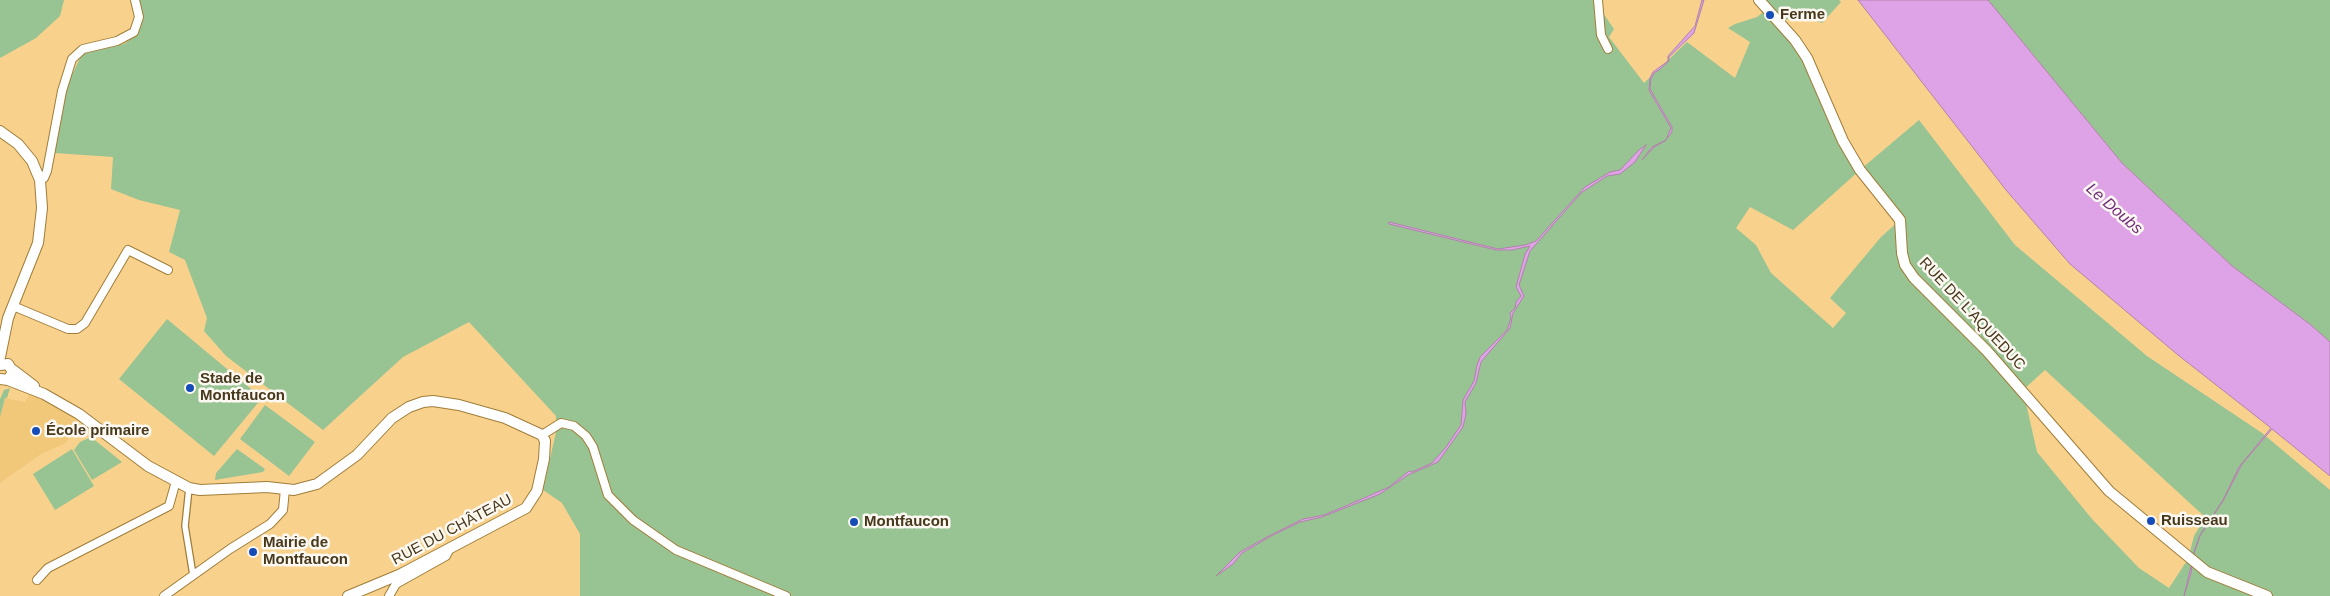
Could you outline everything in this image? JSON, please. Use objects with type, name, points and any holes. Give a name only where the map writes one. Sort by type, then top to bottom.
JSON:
[{"type":"street","points":[[40,180],[44,178],[47,171],[62,91],[72,60],[84,49],[117,41],[134,32],[139,17],[135,0]]},
{"type":"street","points":[[1598,0],[1601,35],[1608,49]]},
{"type":"street","name":"RUE DE L'AQUEDUC","points":[[1760,0],[1795,40],[1807,58],[1843,141],[1860,170],[1900,220],[1902,253],[1905,265],[1914,278],[1988,351],[2109,492],[2193,562],[2213,575],[2267,596]]},
{"type":"street","points":[[0,131],[18,144],[32,161],[40,180],[42,208],[38,243],[5,330],[5,364],[12,377],[2,380]]},
{"type":"street","points":[[13,306],[68,329],[77,329],[85,323],[128,250],[168,270]]},
{"type":"street","points":[[5,364],[44,394],[79,414],[148,466],[189,488],[200,490],[267,487],[304,489],[317,484],[357,455],[392,418],[409,407],[423,402],[433,401],[460,405],[496,415],[537,431],[542,435],[561,423],[574,426],[586,436],[593,447],[608,495],[632,520],[676,550],[786,596]]},
{"type":"street","points":[[2,380],[44,394]]},
{"type":"street","name":"RUE DU CHÂTEAU","points":[[348,596],[401,574],[526,508],[537,491],[541,475],[544,459],[542,435]]},
{"type":"street","points":[[37,580],[48,568],[169,506],[176,481]]},
{"type":"street","points":[[189,488],[185,526],[193,575]]},
{"type":"street","points":[[164,596],[278,517],[285,501],[284,489]]},
{"type":"street","points":[[389,596],[396,584],[446,556],[450,548]]},
{"type":"shaded area","name":"École primaire","points":[[30,393],[78,420],[66,443],[41,454],[0,483],[0,417],[5,398],[25,402]]},
{"type":"green space","points":[[0,0],[64,0],[60,16],[36,38],[0,58]]},
{"type":"green space","points":[[137,0],[1594,0],[1614,29],[1609,37],[1644,83],[1687,42],[1735,78],[1750,42],[1728,28],[1757,17],[1770,7],[1763,0],[1839,0],[1841,2],[1822,23],[1799,13],[1781,23],[1795,40],[1861,169],[1919,120],[2015,245],[2147,356],[2262,433],[2330,490],[2330,596],[580,596],[580,534],[562,503],[543,490],[556,432],[556,416],[469,322],[403,357],[323,430],[226,356],[204,331],[207,318],[185,260],[169,252],[180,210],[139,200],[111,189],[113,157],[55,153],[68,83],[82,54],[124,44],[138,34],[142,18]],"holes":[[[1860,170],[1900,220],[1881,237],[1830,298],[1846,313],[1833,328],[1771,273],[1756,245],[1736,228],[1750,207],[1793,230]],[[2045,370],[2205,517],[2194,536],[2188,559],[2169,588],[2139,568],[2092,519],[2037,452],[2023,390]]]},
{"type":"green space","points":[[1988,0],[2330,0],[2330,342],[2311,325],[2232,266],[2122,163]]},
{"type":"green space","name":"Stade de Montfaucon","points":[[167,319],[262,398],[214,456],[119,379]]},
{"type":"green space","points":[[10,388],[0,417],[0,399],[4,390]]},
{"type":"green space","points":[[265,405],[315,442],[289,476],[240,439]]},
{"type":"green space","points":[[91,437],[122,462],[92,480],[74,450],[80,442]]},
{"type":"green space","points":[[72,449],[94,486],[55,510],[33,474]]},
{"type":"green space","points":[[237,449],[265,469],[263,472],[215,480],[216,473]]},
{"type":"water","points":[[1702,0],[1704,0],[1694,33],[1669,57],[1669,61],[1654,73],[1651,79],[1650,89],[1672,127],[1672,132],[1666,139],[1671,128],[1649,90],[1650,78],[1653,72],[1668,61],[1668,56],[1695,26]]},
{"type":"water","name":"Le Doubs","points":[[1858,0],[1988,0],[2122,163],[2232,266],[2311,325],[2330,342],[2330,476],[2272,429],[2242,464],[2223,501],[2200,536],[2194,553],[2200,535],[2223,500],[2239,467],[2271,428],[2178,355],[2070,264],[2006,190]]},
{"type":"water","points":[[1666,140],[1654,147],[1642,160],[1652,147]]},
{"type":"water","points":[[1646,145],[1635,162],[1620,174],[1607,176],[1581,193],[1530,251],[1519,285],[1524,296],[1513,313],[1510,328],[1481,362],[1476,383],[1465,402],[1466,414],[1463,427],[1438,462],[1408,475],[1380,494],[1322,517],[1300,522],[1271,536],[1242,553],[1233,564],[1216,576],[1240,552],[1269,536],[1303,519],[1324,515],[1389,487],[1409,471],[1412,472],[1432,463],[1461,425],[1463,400],[1474,381],[1480,357],[1507,330],[1511,318],[1510,313],[1521,296],[1516,287],[1525,254],[1530,246],[1512,250],[1496,250],[1389,224],[1389,222],[1498,249],[1525,245],[1536,241],[1585,187],[1610,172],[1620,170]]},
{"type":"water","points":[[2193,559],[2191,573],[2184,596]]},
{"type":"place","name":"Ferme","points":[[1770,15]]},
{"type":"place","name":"Stade de Montfaucon","points":[[190,388]]},
{"type":"place","name":"École primaire","points":[[36,431]]},
{"type":"place","name":"Ruisseau","points":[[2151,521]]},
{"type":"place","name":"Montfaucon","points":[[854,522]]},
{"type":"place","name":"Mairie de Montfaucon","points":[[253,552]]}]
